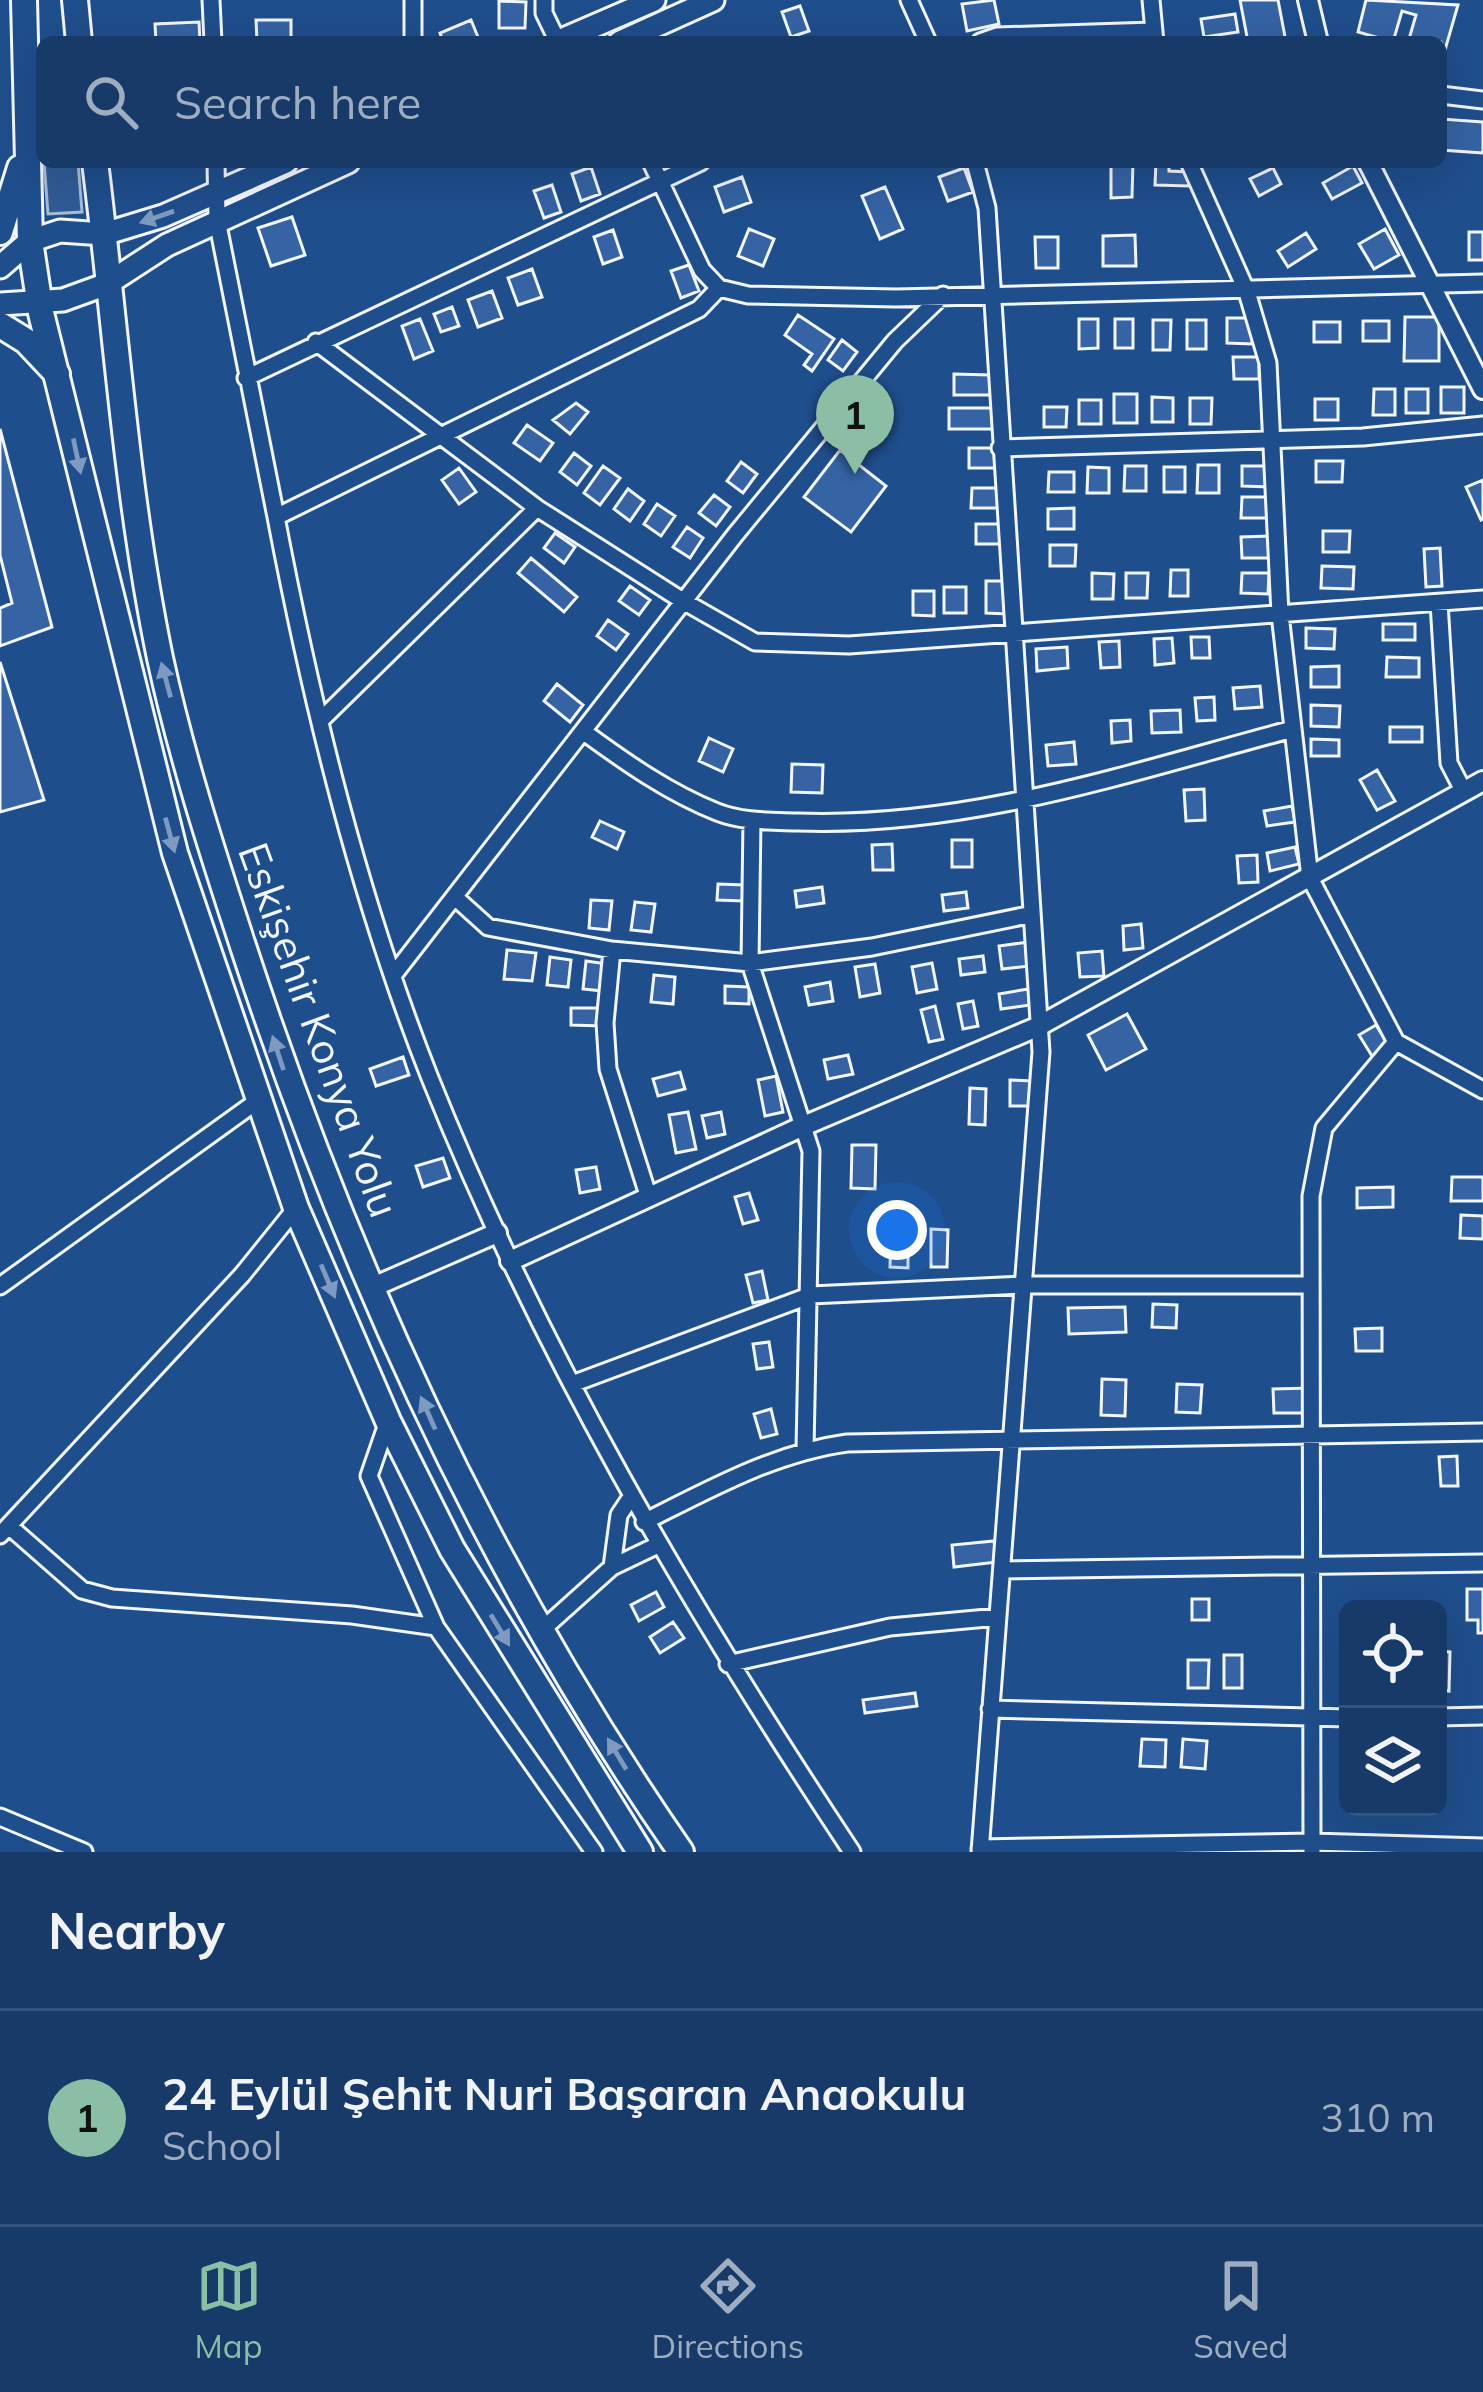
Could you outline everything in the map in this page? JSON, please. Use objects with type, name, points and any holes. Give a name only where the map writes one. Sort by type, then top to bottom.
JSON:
[{"type":"highway","points":[[24,0],[30,241],[40,302],[112,617],[175,853],[296,1208],[388,1421],[452,1549],[640,1852]]},
{"type":"highway","points":[[75,0],[78,36]]},
{"type":"highway","points":[[0,232],[27,142]]},
{"type":"highway","name":"Eskişehir Konya Yolu","points":[[95,168],[125,455],[157,637],[206,834],[284,1070],[452,1466],[543,1629],[681,1852]]},
{"type":"highway","points":[[0,325],[26,341],[59,377]]},
{"type":"main road","points":[[588,36],[654,0]]},
{"type":"main road","points":[[633,36],[713,0]]},
{"type":"main road","points":[[0,267],[30,241],[60,231],[104,234],[273,168]]},
{"type":"main road","points":[[0,304],[64,300],[107,284],[217,220],[334,168]]},
{"type":"street","points":[[212,0],[212,36]]},
{"type":"street","points":[[413,0],[413,36]]},
{"type":"street","points":[[544,0],[544,14],[555,36]]},
{"type":"street","points":[[909,0],[925,36]]},
{"type":"street","points":[[997,36],[1154,36],[1151,0]]},
{"type":"street","points":[[1308,0],[1317,36]]},
{"type":"street","points":[[1447,96],[1483,100]]},
{"type":"street","points":[[216,168],[217,220],[246,378],[321,721],[394,973],[428,1072],[496,1233],[644,1522],[728,1664],[852,1852]]},
{"type":"street","points":[[654,168],[702,270],[719,288],[748,295],[1247,292],[1483,283]]},
{"type":"street","points":[[246,378],[687,168]]},
{"type":"street","points":[[977,168],[987,208],[1039,1095],[980,1850],[1483,1847]]},
{"type":"street","points":[[1192,168],[1247,292],[1268,363],[1289,730],[1310,878],[1396,1042],[1483,1090]]},
{"type":"street","points":[[1371,168],[1483,389]]},
{"type":"street","points":[[276,517],[442,440],[699,309],[719,288]]},
{"type":"street","points":[[394,973],[457,899],[683,601],[895,340],[944,295]]},
{"type":"street","points":[[316,342],[537,508],[755,642],[849,645],[1483,599]]},
{"type":"street","points":[[1000,448],[1408,435],[1483,425]]},
{"type":"street","points":[[321,721],[537,508]]},
{"type":"street","points":[[1439,603],[1449,763],[1464,791]]},
{"type":"street","points":[[584,732],[634,769],[718,812],[752,820],[827,823],[951,814],[1022,802],[1289,730]]},
{"type":"street","points":[[510,1261],[801,1127],[1037,1027],[1483,781]]},
{"type":"street","points":[[752,820],[750,963],[811,1150],[812,1295],[802,1410],[805,1449]]},
{"type":"street","points":[[457,899],[488,927],[612,950],[750,963],[872,946],[1028,915]]},
{"type":"street","points":[[612,950],[605,1023],[608,1069],[649,1198]]},
{"type":"street","points":[[1312,1847],[1311,1196],[1324,1129],[1396,1042]]},
{"type":"street","points":[[0,1286],[260,1100]]},
{"type":"street","points":[[296,1208],[242,1275],[5,1531],[82,1590],[112,1598],[352,1615],[436,1628]]},
{"type":"street","points":[[373,1287],[496,1233]]},
{"type":"street","points":[[572,1384],[812,1295],[1024,1286],[1312,1285]]},
{"type":"street","points":[[388,1421],[370,1476],[436,1628],[594,1852]]},
{"type":"street","points":[[644,1522],[805,1449],[1012,1438],[1483,1432]]},
{"type":"street","points":[[612,1567],[619,1515],[631,1497]]},
{"type":"street","points":[[543,1629],[612,1567],[658,1545]]},
{"type":"street","points":[[1002,1570],[1483,1563]]},
{"type":"street","points":[[728,1664],[890,1627],[998,1617]]},
{"type":"street","points":[[990,1708],[1339,1718]]},
{"type":"street","points":[[1447,1717],[1483,1716]]},
{"type":"street","points":[[0,1817],[84,1852]]},
{"type":"shaded area","points":[[44,168],[78,168],[82,212],[48,214]]},
{"type":"building","points":[[994,0],[999,24],[967,31],[962,4]]},
{"type":"building","points":[[1240,0],[1278,0],[1285,36],[1247,36]]},
{"type":"building","points":[[1366,0],[1458,5],[1447,43],[1447,36],[1410,36],[1416,15],[1402,11],[1395,36],[1358,32]]},
{"type":"building","points":[[499,1],[526,2],[525,28],[499,28]]},
{"type":"building","points":[[800,6],[809,31],[791,36],[782,12]]},
{"type":"building","points":[[1235,14],[1238,32],[1204,36],[1201,19]]},
{"type":"building","points":[[256,20],[291,20],[291,36],[257,36]]},
{"type":"building","points":[[471,20],[478,36],[441,36]]},
{"type":"building","points":[[199,22],[200,36],[156,36],[155,24]]},
{"type":"building","points":[[1447,119],[1483,122],[1483,153],[1447,150]]},
{"type":"building","points":[[591,168],[600,194],[581,201],[572,174]]},
{"type":"building","points":[[964,168],[973,192],[948,201],[939,177]]},
{"type":"building","points":[[1111,168],[1133,168],[1132,197],[1111,198]]},
{"type":"building","points":[[1156,168],[1189,172],[1189,186],[1155,185]]},
{"type":"building","points":[[1273,168],[1281,184],[1259,196],[1250,179]]},
{"type":"building","points":[[1354,168],[1362,183],[1332,199],[1323,183]]},
{"type":"building","points":[[742,177],[751,202],[724,212],[715,187]]},
{"type":"building","points":[[552,185],[561,212],[544,218],[534,191]]},
{"type":"building","points":[[885,187],[903,229],[880,239],[862,196]]},
{"type":"building","points":[[292,217],[305,255],[271,266],[258,228]]},
{"type":"building","points":[[749,229],[774,239],[763,266],[738,256]]},
{"type":"building","points":[[1385,229],[1399,255],[1374,269],[1359,244]]},
{"type":"building","points":[[613,230],[622,257],[603,264],[594,237]]},
{"type":"building","points":[[1469,232],[1483,232],[1483,260],[1469,260]]},
{"type":"building","points":[[1306,233],[1316,249],[1288,267],[1278,251]]},
{"type":"building","points":[[1135,235],[1136,266],[1103,266],[1103,236]]},
{"type":"building","points":[[1035,237],[1058,237],[1058,268],[1036,268]]},
{"type":"building","points":[[689,265],[699,291],[681,298],[671,271]]},
{"type":"building","points":[[532,269],[542,297],[518,305],[508,278]]},
{"type":"building","points":[[492,291],[502,318],[478,327],[468,300]]},
{"type":"building","points":[[452,307],[459,326],[441,332],[434,314]]},
{"type":"building","points":[[798,315],[834,339],[812,371],[804,365],[812,354],[785,335]]},
{"type":"building","points":[[1405,317],[1439,317],[1439,361],[1404,361]]},
{"type":"building","points":[[1227,318],[1253,318],[1252,344],[1227,343]]},
{"type":"building","points":[[420,319],[433,351],[414,359],[402,326]]},
{"type":"building","points":[[1079,319],[1098,319],[1098,348],[1079,349]]},
{"type":"building","points":[[1115,319],[1133,319],[1133,348],[1115,348]]},
{"type":"building","points":[[1153,320],[1171,320],[1170,350],[1153,350]]},
{"type":"building","points":[[1187,320],[1206,320],[1206,349],[1187,349]]},
{"type":"building","points":[[1363,321],[1389,321],[1389,341],[1363,341]]},
{"type":"building","points":[[1314,322],[1340,322],[1340,342],[1314,342]]},
{"type":"building","points":[[842,340],[857,352],[843,371],[828,360]]},
{"type":"building","points":[[1233,357],[1259,357],[1259,379],[1234,379]]},
{"type":"building","points":[[954,374],[990,375],[990,395],[954,395]]},
{"type":"building","points":[[1441,387],[1464,387],[1464,413],[1441,413]]},
{"type":"building","points":[[1374,389],[1395,389],[1395,415],[1373,415]]},
{"type":"building","points":[[1406,389],[1428,389],[1428,413],[1406,413]]},
{"type":"building","points":[[1114,394],[1137,394],[1137,423],[1114,423]]},
{"type":"building","points":[[1152,397],[1173,398],[1173,422],[1152,422]]},
{"type":"building","points":[[1190,398],[1212,398],[1211,424],[1190,424]]},
{"type":"building","points":[[1315,399],[1338,399],[1338,420],[1315,420]]},
{"type":"building","points":[[1079,400],[1101,400],[1101,424],[1079,424]]},
{"type":"building","points":[[576,403],[588,412],[570,434],[553,420]]},
{"type":"building","points":[[1044,407],[1067,407],[1066,427],[1044,427]]},
{"type":"building","points":[[949,408],[993,408],[993,429],[949,429]]},
{"type":"building","points":[[527,425],[553,443],[540,461],[514,443]]},
{"type":"building","points":[[0,429],[52,627],[0,646],[0,608],[12,603],[0,555]]},
{"type":"building","points":[[969,448],[995,448],[995,468],[969,468]]},
{"type":"building","points":[[840,450],[886,486],[851,532],[804,497]]},
{"type":"building","points":[[574,453],[591,466],[577,485],[560,472]]},
{"type":"building","points":[[1316,461],[1343,461],[1342,482],[1316,482]]},
{"type":"building","points":[[741,462],[757,474],[743,493],[727,481]]},
{"type":"building","points":[[1198,465],[1219,465],[1219,493],[1197,493]]},
{"type":"building","points":[[603,466],[620,478],[600,505],[584,493]]},
{"type":"building","points":[[1125,466],[1146,466],[1146,491],[1124,491]]},
{"type":"building","points":[[1242,466],[1271,466],[1270,487],[1242,486]]},
{"type":"building","points":[[1088,467],[1109,468],[1109,493],[1087,493]]},
{"type":"building","points":[[1164,467],[1185,467],[1185,492],[1164,492]]},
{"type":"building","points":[[459,468],[476,492],[459,504],[442,480]]},
{"type":"building","points":[[1049,472],[1074,472],[1074,492],[1048,492]]},
{"type":"building","points":[[1483,480],[1483,519],[1481,520],[1466,487]]},
{"type":"building","points":[[972,488],[999,488],[998,508],[971,508]]},
{"type":"building","points":[[628,489],[644,501],[630,521],[614,509]]},
{"type":"building","points":[[714,495],[730,507],[716,526],[699,513]]},
{"type":"building","points":[[1242,497],[1268,497],[1268,518],[1241,518]]},
{"type":"building","points":[[657,504],[675,516],[661,536],[644,524]]},
{"type":"building","points":[[1074,508],[1074,529],[1048,529],[1048,509]]},
{"type":"building","points":[[976,524],[1002,524],[1002,544],[976,544]]},
{"type":"building","points":[[687,527],[703,538],[690,558],[673,547]]},
{"type":"building","points":[[1323,531],[1350,531],[1349,552],[1323,552]]},
{"type":"building","points":[[555,533],[575,547],[564,563],[544,548]]},
{"type":"building","points":[[1269,536],[1269,558],[1242,558],[1241,537]]},
{"type":"building","points":[[1050,545],[1076,545],[1075,566],[1050,566]]},
{"type":"building","points":[[1440,548],[1442,586],[1426,587],[1424,549]]},
{"type":"building","points":[[531,558],[577,597],[564,612],[518,573]]},
{"type":"building","points":[[1322,566],[1354,567],[1353,589],[1321,588]]},
{"type":"building","points":[[1171,570],[1188,570],[1188,596],[1170,596]]},
{"type":"building","points":[[1092,573],[1114,574],[1113,599],[1092,599]]},
{"type":"building","points":[[1126,573],[1148,573],[1147,598],[1126,598]]},
{"type":"building","points":[[1242,573],[1269,573],[1268,594],[1241,593]]},
{"type":"building","points":[[986,581],[1008,581],[1007,614],[986,613]]},
{"type":"building","points":[[630,586],[650,600],[639,615],[619,601]]},
{"type":"building","points":[[944,587],[966,587],[966,613],[944,613]]},
{"type":"building","points":[[913,591],[934,591],[934,616],[913,615]]},
{"type":"building","points":[[608,620],[628,634],[616,650],[597,636]]},
{"type":"building","points":[[1383,624],[1415,624],[1415,640],[1383,640]]},
{"type":"building","points":[[1306,628],[1335,629],[1334,649],[1306,648]]},
{"type":"building","points":[[1191,637],[1209,637],[1210,658],[1192,658]]},
{"type":"building","points":[[1172,638],[1174,663],[1155,665],[1154,639]]},
{"type":"building","points":[[1119,641],[1120,667],[1101,668],[1099,642]]},
{"type":"building","points":[[1067,647],[1068,668],[1037,671],[1036,649]]},
{"type":"building","points":[[1387,657],[1419,658],[1419,677],[1386,677]]},
{"type":"building","points":[[0,662],[44,800],[0,812]]},
{"type":"building","points":[[1339,666],[1339,687],[1311,687],[1311,667]]},
{"type":"building","points":[[557,684],[583,705],[570,722],[544,701]]},
{"type":"building","points":[[1260,686],[1262,707],[1235,709],[1233,688]]},
{"type":"building","points":[[1214,697],[1215,720],[1197,721],[1195,698]]},
{"type":"building","points":[[1311,705],[1340,706],[1339,727],[1311,726]]},
{"type":"building","points":[[1180,710],[1181,732],[1152,733],[1151,711]]},
{"type":"building","points":[[1130,720],[1131,741],[1112,743],[1111,721]]},
{"type":"building","points":[[1390,727],[1422,727],[1422,742],[1390,742]]},
{"type":"building","points":[[709,738],[733,749],[723,772],[699,761]]},
{"type":"building","points":[[1311,739],[1339,740],[1339,756],[1311,756]]},
{"type":"building","points":[[1074,742],[1076,764],[1048,766],[1046,745]]},
{"type":"building","points":[[792,764],[823,765],[822,793],[791,792]]},
{"type":"building","points":[[1377,770],[1395,801],[1377,810],[1360,780]]},
{"type":"building","points":[[1204,789],[1205,820],[1186,821],[1184,790]]},
{"type":"building","points":[[1292,806],[1295,822],[1267,826],[1264,811]]},
{"type":"building","points":[[600,821],[624,832],[617,849],[592,837]]},
{"type":"building","points":[[952,840],[972,840],[972,867],[952,867]]},
{"type":"building","points":[[892,844],[893,870],[873,870],[872,845]]},
{"type":"building","points":[[1295,847],[1299,864],[1270,871],[1267,853]]},
{"type":"building","points":[[1257,855],[1258,882],[1239,883],[1237,856]]},
{"type":"building","points":[[718,884],[745,885],[744,901],[717,900]]},
{"type":"building","points":[[822,887],[824,903],[797,907],[795,891]]},
{"type":"building","points":[[966,892],[968,908],[944,911],[942,895]]},
{"type":"building","points":[[591,900],[612,901],[609,930],[589,928]]},
{"type":"building","points":[[635,902],[655,904],[651,932],[631,930]]},
{"type":"building","points":[[1141,924],[1143,948],[1124,950],[1123,926]]},
{"type":"building","points":[[1028,942],[1030,966],[1002,969],[999,946]]},
{"type":"building","points":[[507,950],[536,953],[532,981],[504,979]]},
{"type":"building","points":[[1102,951],[1104,976],[1080,977],[1078,953]]},
{"type":"building","points":[[983,956],[985,972],[961,975],[959,959]]},
{"type":"building","points":[[550,957],[571,960],[568,987],[547,985]]},
{"type":"building","points":[[586,961],[607,964],[603,991],[583,989]]},
{"type":"building","points":[[932,963],[937,989],[917,993],[912,967]]},
{"type":"building","points":[[875,964],[880,993],[860,997],[855,967]]},
{"type":"building","points":[[654,975],[675,977],[673,1004],[651,1002]]},
{"type":"building","points":[[830,982],[833,1001],[809,1005],[805,987]]},
{"type":"building","points":[[725,986],[749,987],[749,1004],[725,1003]]},
{"type":"building","points":[[1028,989],[1030,1005],[1001,1009],[999,994]]},
{"type":"building","points":[[973,1001],[978,1026],[963,1029],[958,1004]]},
{"type":"building","points":[[935,1006],[943,1039],[929,1042],[921,1010]]},
{"type":"building","points":[[571,1008],[602,1008],[602,1026],[571,1025]]},
{"type":"building","points":[[1127,1014],[1146,1049],[1106,1070],[1088,1035]]},
{"type":"building","points":[[1376,1025],[1389,1046],[1372,1056],[1359,1035]]},
{"type":"building","points":[[848,1055],[853,1074],[828,1079],[824,1060]]},
{"type":"building","points":[[403,1057],[409,1075],[376,1086],[370,1069]]},
{"type":"building","points":[[680,1072],[685,1089],[658,1096],[653,1079]]},
{"type":"building","points":[[776,1076],[783,1112],[765,1116],[758,1080]]},
{"type":"building","points":[[1010,1080],[1032,1081],[1032,1106],[1010,1106]]},
{"type":"building","points":[[970,1088],[986,1089],[985,1125],[969,1124]]},
{"type":"building","points":[[688,1112],[696,1149],[676,1153],[669,1115]]},
{"type":"building","points":[[721,1112],[725,1134],[707,1138],[702,1116]]},
{"type":"building","points":[[852,1145],[876,1145],[875,1189],[851,1188]]},
{"type":"building","points":[[443,1158],[450,1178],[423,1187],[416,1166]]},
{"type":"building","points":[[596,1167],[600,1189],[580,1193],[576,1170]]},
{"type":"building","points":[[1452,1177],[1483,1177],[1483,1201],[1451,1201]]},
{"type":"building","points":[[1393,1187],[1393,1207],[1357,1208],[1357,1188]]},
{"type":"building","points":[[749,1193],[758,1220],[743,1224],[735,1197]]},
{"type":"building","points":[[1461,1215],[1483,1216],[1483,1239],[1460,1238]]},
{"type":"building","points":[[931,1229],[948,1230],[947,1267],[931,1267]]},
{"type":"building","points":[[891,1231],[908,1231],[908,1268],[890,1267]]},
{"type":"building","points":[[762,1271],[768,1300],[753,1303],[746,1275]]},
{"type":"building","points":[[1153,1304],[1177,1305],[1176,1328],[1152,1327]]},
{"type":"building","points":[[1125,1307],[1126,1332],[1069,1334],[1068,1308]]},
{"type":"building","points":[[1382,1328],[1382,1351],[1356,1351],[1355,1329]]},
{"type":"building","points":[[769,1342],[773,1367],[757,1369],[753,1344]]},
{"type":"building","points":[[1102,1379],[1126,1380],[1125,1416],[1101,1415]]},
{"type":"building","points":[[1177,1384],[1202,1385],[1200,1413],[1176,1412]]},
{"type":"building","points":[[1311,1388],[1311,1413],[1274,1413],[1273,1389]]},
{"type":"building","points":[[771,1409],[777,1434],[761,1438],[754,1414]]},
{"type":"building","points":[[1457,1456],[1458,1486],[1441,1486],[1439,1457]]},
{"type":"building","points":[[994,1541],[997,1562],[954,1567],[952,1545]]},
{"type":"building","points":[[1467,1589],[1483,1589],[1483,1633],[1478,1633],[1478,1620],[1467,1620]]},
{"type":"building","points":[[656,1592],[664,1607],[639,1621],[631,1605]]},
{"type":"building","points":[[1192,1599],[1209,1599],[1209,1620],[1192,1620]]},
{"type":"building","points":[[673,1622],[684,1638],[660,1653],[650,1637]]},
{"type":"building","points":[[1447,1652],[1450,1652],[1447,1691]]},
{"type":"building","points":[[1224,1655],[1242,1655],[1242,1688],[1224,1688]]},
{"type":"building","points":[[1188,1660],[1209,1660],[1208,1688],[1188,1688]]},
{"type":"building","points":[[915,1693],[917,1706],[865,1713],[863,1700]]},
{"type":"building","points":[[1142,1739],[1166,1740],[1165,1767],[1140,1766]]},
{"type":"building","points":[[1183,1739],[1207,1741],[1205,1769],[1181,1767]]},
{"type":"place","name":"24 Eylül Şehit Nuri Başaran Anaokulu","points":[[855,474]]}]
